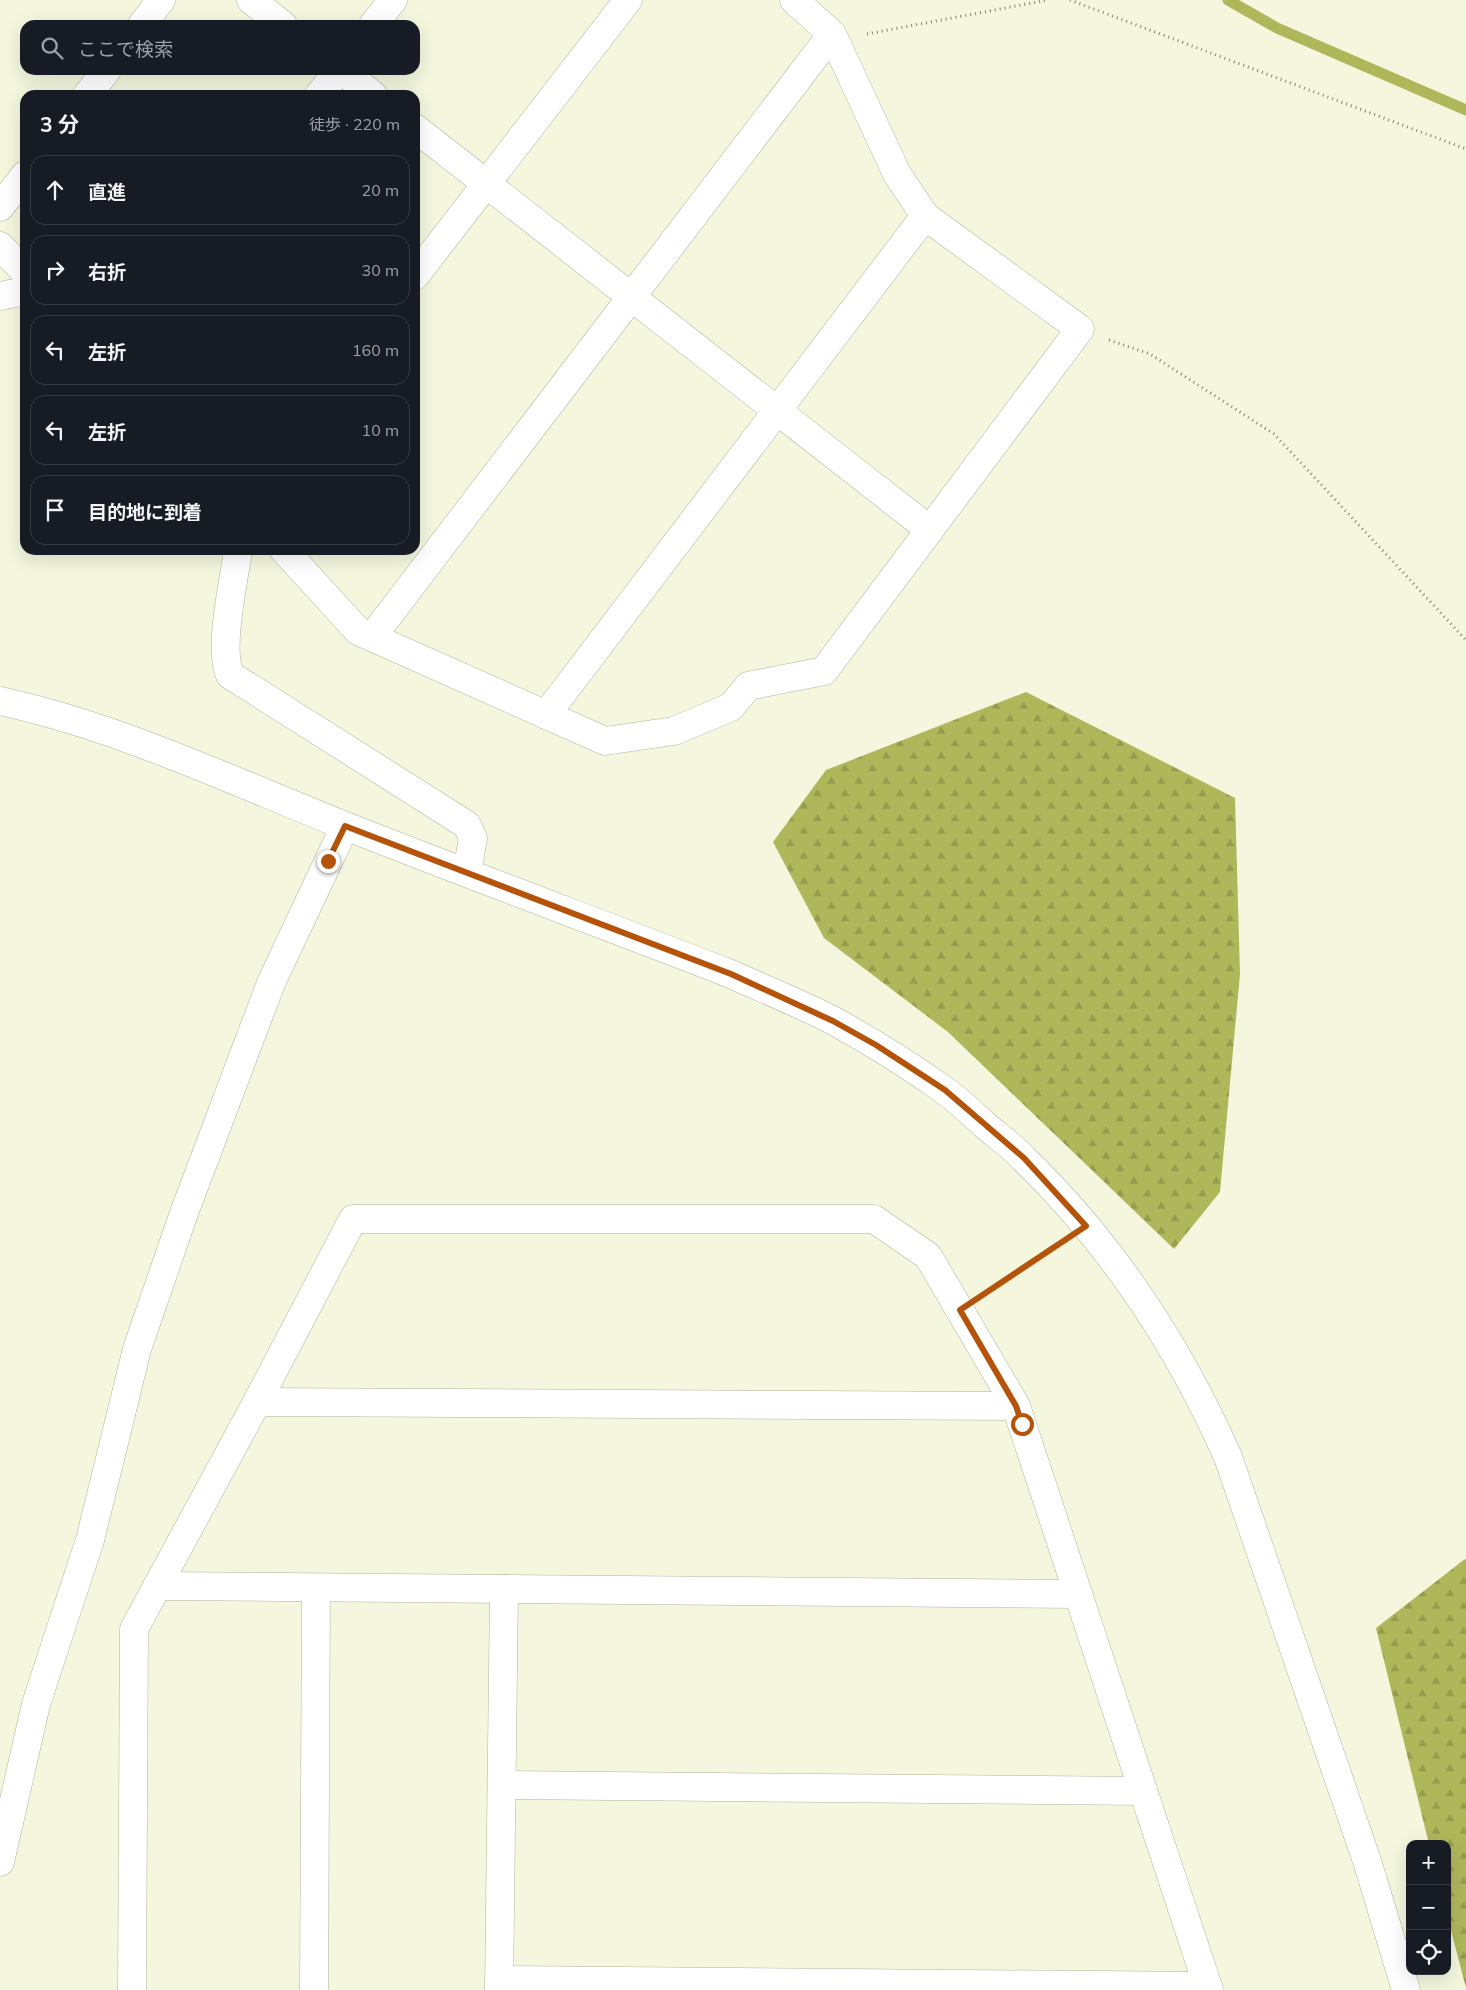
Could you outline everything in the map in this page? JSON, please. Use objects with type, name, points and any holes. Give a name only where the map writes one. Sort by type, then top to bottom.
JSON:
[{"type":"street","points":[[146,20],[161,0]]},
{"type":"street","points":[[251,0],[277,20]]},
{"type":"street","points":[[377,20],[393,0]]},
{"type":"street","points":[[420,270],[628,0]]},
{"type":"street","points":[[289,555],[358,630],[605,741],[674,731],[730,707],[748,686],[824,672],[1080,329],[925,216],[897,174],[832,34],[794,0]]},
{"type":"street","points":[[372,637],[832,34]]},
{"type":"street","points":[[91,90],[103,75]]},
{"type":"street","points":[[323,90],[336,75]]},
{"type":"street","points":[[347,75],[366,90]]},
{"type":"street","points":[[420,132],[930,530]]},
{"type":"street","points":[[0,207],[20,181]]},
{"type":"street","points":[[546,715],[925,216]]},
{"type":"street","points":[[0,246],[20,267]]},
{"type":"street","points":[[0,296],[20,292]]},
{"type":"street","points":[[237,555],[226,639],[226,665],[230,675],[467,825],[473,838],[467,872]]},
{"type":"street","points":[[0,701],[26,707],[134,741],[345,826],[731,974],[833,1021],[876,1045],[945,1090],[1024,1158],[1086,1226],[1124,1274],[1161,1330],[1193,1385],[1228,1457],[1368,1864],[1406,1990]]},
{"type":"street","points":[[0,1862],[36,1704],[90,1540],[137,1349],[181,1222],[271,984],[345,826]]},
{"type":"street","points":[[132,1990],[134,1629],[257,1402],[353,1218],[874,1219],[928,1256],[1016,1406],[1209,1988],[500,1985],[504,1590]]},
{"type":"street","points":[[257,1402],[1016,1406]]},
{"type":"street","points":[[157,1586],[1078,1594]]},
{"type":"street","points":[[314,1990],[316,1588]]},
{"type":"street","points":[[0,1806],[19,1778]]},
{"type":"street","points":[[502,1785],[1143,1791]]},
{"type":"path","points":[[832,34],[872,34],[1048,0]]},
{"type":"path","points":[[1070,0],[1466,149]]},
{"type":"path","points":[[1080,329],[1150,354],[1274,434],[1466,640]]},
{"type":"path","points":[[960,1310],[1086,1226]]},
{"type":"green space","points":[[1026,692],[1235,798],[1240,974],[1220,1192],[1174,1249],[948,1032],[824,938],[773,842],[826,770]]},
{"type":"green space","points":[[1466,1560],[1466,1988],[1451,1930],[1451,1840],[1428,1840],[1376,1628]]},
{"type":"waterway","points":[[1228,0],[1277,28],[1466,110]]},
{"type":"route","points":[[328,861],[345,826],[731,974],[833,1021],[876,1045],[945,1090],[1024,1158],[1086,1226],[960,1310],[1016,1406],[1022,1424]]}]
